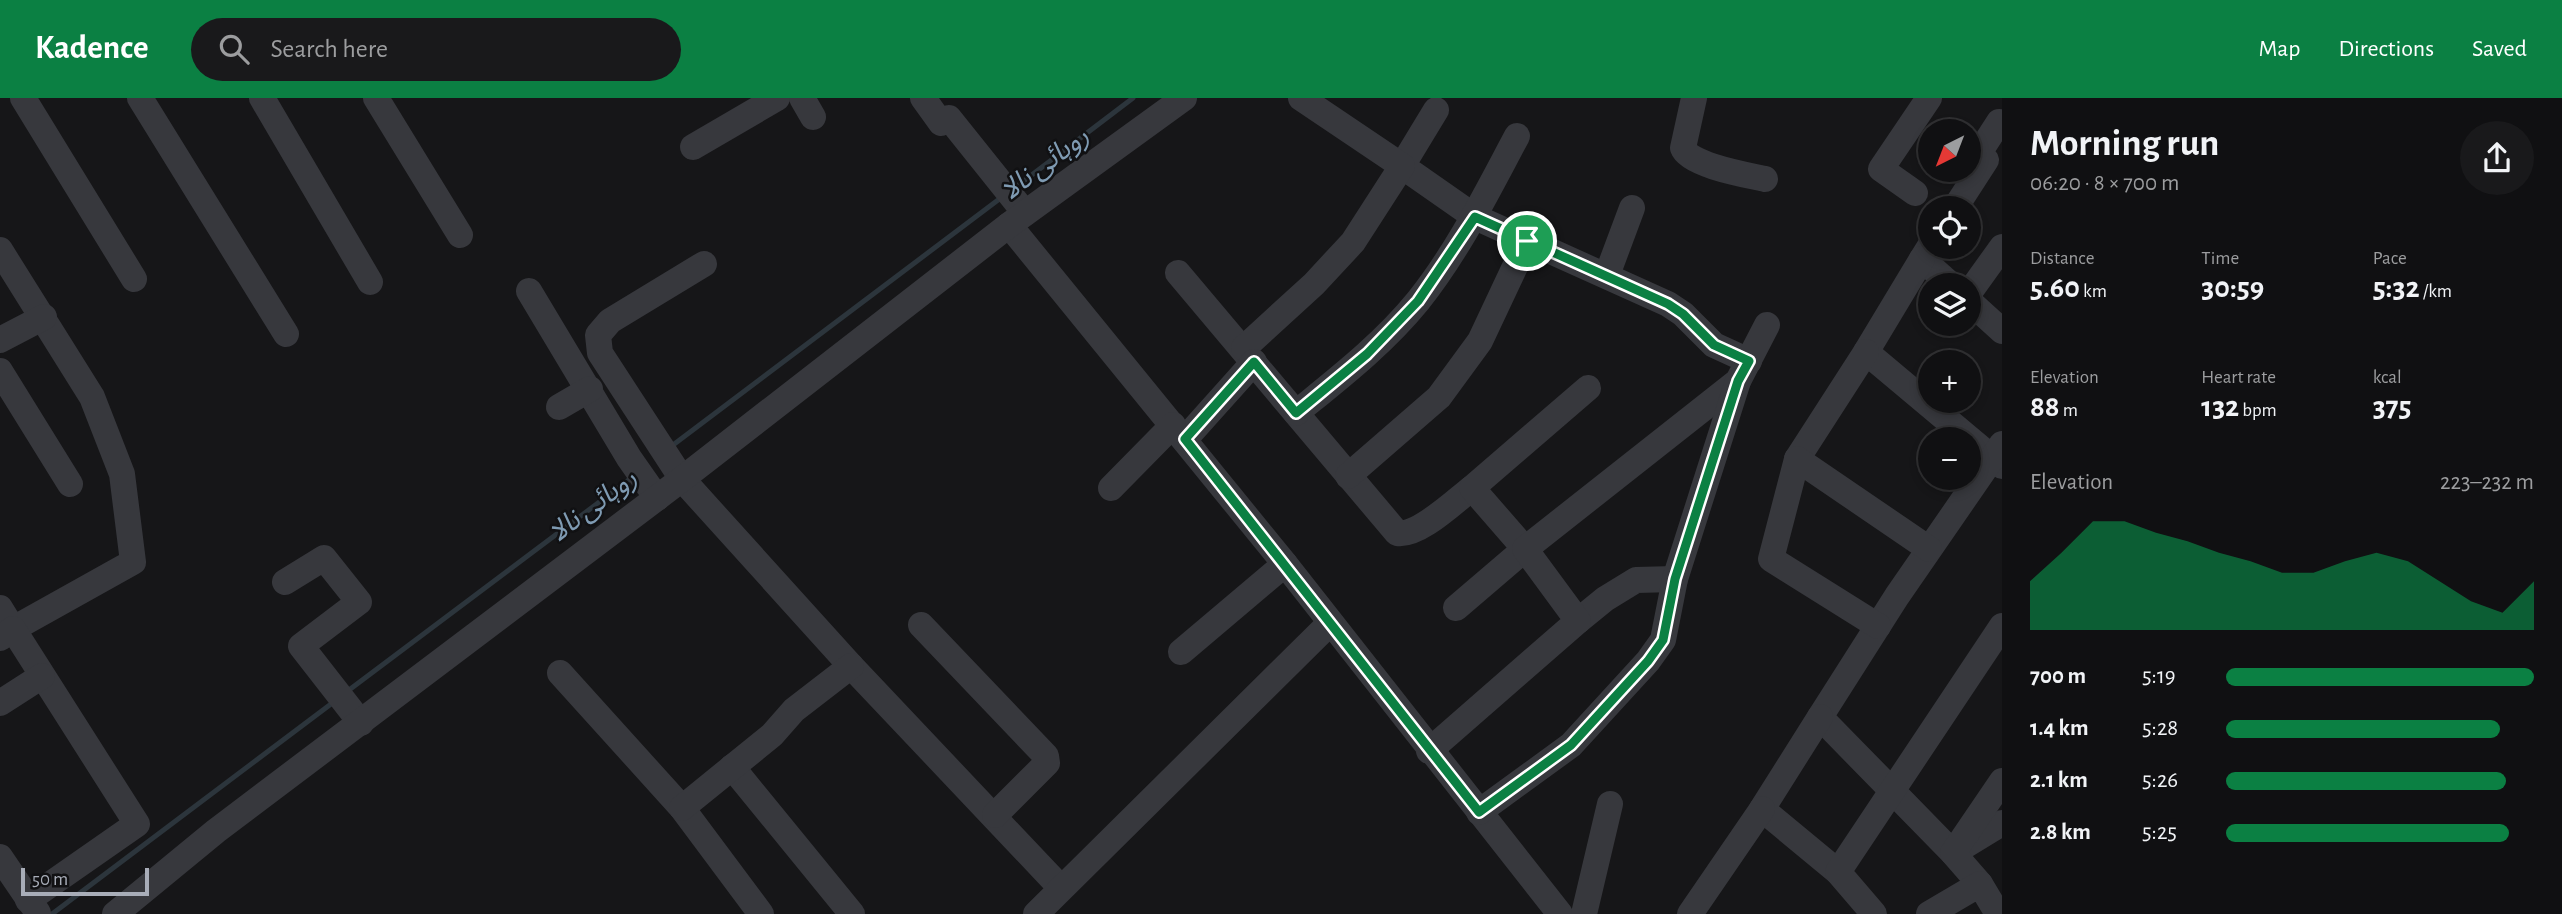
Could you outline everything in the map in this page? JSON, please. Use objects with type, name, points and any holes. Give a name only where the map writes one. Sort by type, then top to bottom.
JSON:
[{"type":"street","points":[[23,98],[134,279]]},
{"type":"street","points":[[140,98],[286,334]]},
{"type":"street","points":[[262,98],[370,282]]},
{"type":"street","points":[[693,147],[777,98]]},
{"type":"street","points":[[923,98],[941,123],[949,118],[998,178],[1017,214],[1179,432],[1560,914]]},
{"type":"street","points":[[115,914],[358,719],[653,491],[669,459],[1184,98]]},
{"type":"street","points":[[1301,98],[1475,217],[1668,304],[1683,314],[1743,371]]},
{"type":"street","points":[[1694,98],[1683,148],[1685,153],[1695,160],[1765,179]]},
{"type":"street","points":[[1916,193],[1881,169],[1929,98]]},
{"type":"street","points":[[386,102],[460,235]]},
{"type":"street","points":[[1111,488],[1179,432],[1353,242],[1436,110]]},
{"type":"street","points":[[1963,196],[1986,160],[1979,153],[1999,122]]},
{"type":"street","points":[[1296,413],[1367,354],[1418,301],[1475,217],[1517,136]]},
{"type":"street","points":[[1606,275],[1632,208]]},
{"type":"street","points":[[1348,476],[1438,397],[1480,341],[1527,241]]},
{"type":"street","points":[[1981,276],[2002,247]]},
{"type":"street","points":[[0,250],[92,397],[122,474],[133,562],[4,625],[42,676],[137,824],[34,908],[0,857]]},
{"type":"street","points":[[1878,626],[1771,559],[1797,459],[1867,352],[1922,259]]},
{"type":"street","points":[[1931,259],[1942,273]]},
{"type":"street","points":[[705,264],[610,321],[598,335],[600,353],[669,459],[851,666],[995,815],[1061,888]]},
{"type":"street","points":[[1178,273],[1397,533],[1405,535],[1422,526],[1472,488],[1588,388]]},
{"type":"street","points":[[528,291],[590,389],[629,458],[653,491]]},
{"type":"street","points":[[1981,312],[2002,331]]},
{"type":"street","points":[[0,340],[44,317]]},
{"type":"street","points":[[1479,812],[1571,745],[1648,661],[1663,640],[1675,579],[1743,371],[1767,325]]},
{"type":"street","points":[[1690,914],[1762,809],[1929,549],[1998,456],[1867,352]]},
{"type":"street","points":[[0,371],[70,484]]},
{"type":"street","points":[[1456,608],[1743,371]]},
{"type":"street","points":[[559,407],[590,389]]},
{"type":"street","points":[[1797,459],[1929,549]]},
{"type":"street","points":[[1472,488],[1525,549],[1578,621]]},
{"type":"street","points":[[285,583],[324,558],[359,602],[301,646],[358,719]]},
{"type":"street","points":[[1181,652],[1285,564]]},
{"type":"street","points":[[1429,751],[1605,599],[1636,580],[1675,579]]},
{"type":"street","points":[[1036,914],[1330,623]]},
{"type":"street","points":[[921,625],[1046,756],[1047,763],[995,815]]},
{"type":"street","points":[[1838,872],[2000,632]]},
{"type":"street","points":[[682,808],[772,735],[794,710],[851,666]]},
{"type":"street","points":[[560,673],[682,808],[761,914]]},
{"type":"street","points":[[0,703],[42,676]]},
{"type":"street","points":[[1820,717],[1953,853],[1980,884],[1998,914]]},
{"type":"street","points":[[732,767],[852,914]]},
{"type":"street","points":[[1953,853],[2002,781]]},
{"type":"street","points":[[1584,914],[1610,804]]},
{"type":"street","points":[[1762,809],[1838,872],[1874,914]]},
{"type":"street","points":[[1953,853],[2002,823]]},
{"type":"street","points":[[1929,914],[1980,884]]},
{"type":"waterway","name":"روہائی نالا","points":[[1016,187],[1133,98]]},
{"type":"waterway","name":"روہائی نالا","points":[[669,448],[1002,197]]},
{"type":"waterway","name":"روہائی نالا","points":[[345,693],[634,476]]},
{"type":"waterway","name":"روہائی نالا","points":[[52,914],[335,701]]},
{"type":"route","points":[[1475,217],[1527,241],[1668,304],[1683,314],[1714,345],[1749,361],[1738,381],[1675,579],[1663,640],[1648,661],[1571,745],[1517,787],[1479,812],[1185,439],[1254,362],[1296,413],[1367,354],[1418,301],[1475,217]]}]
